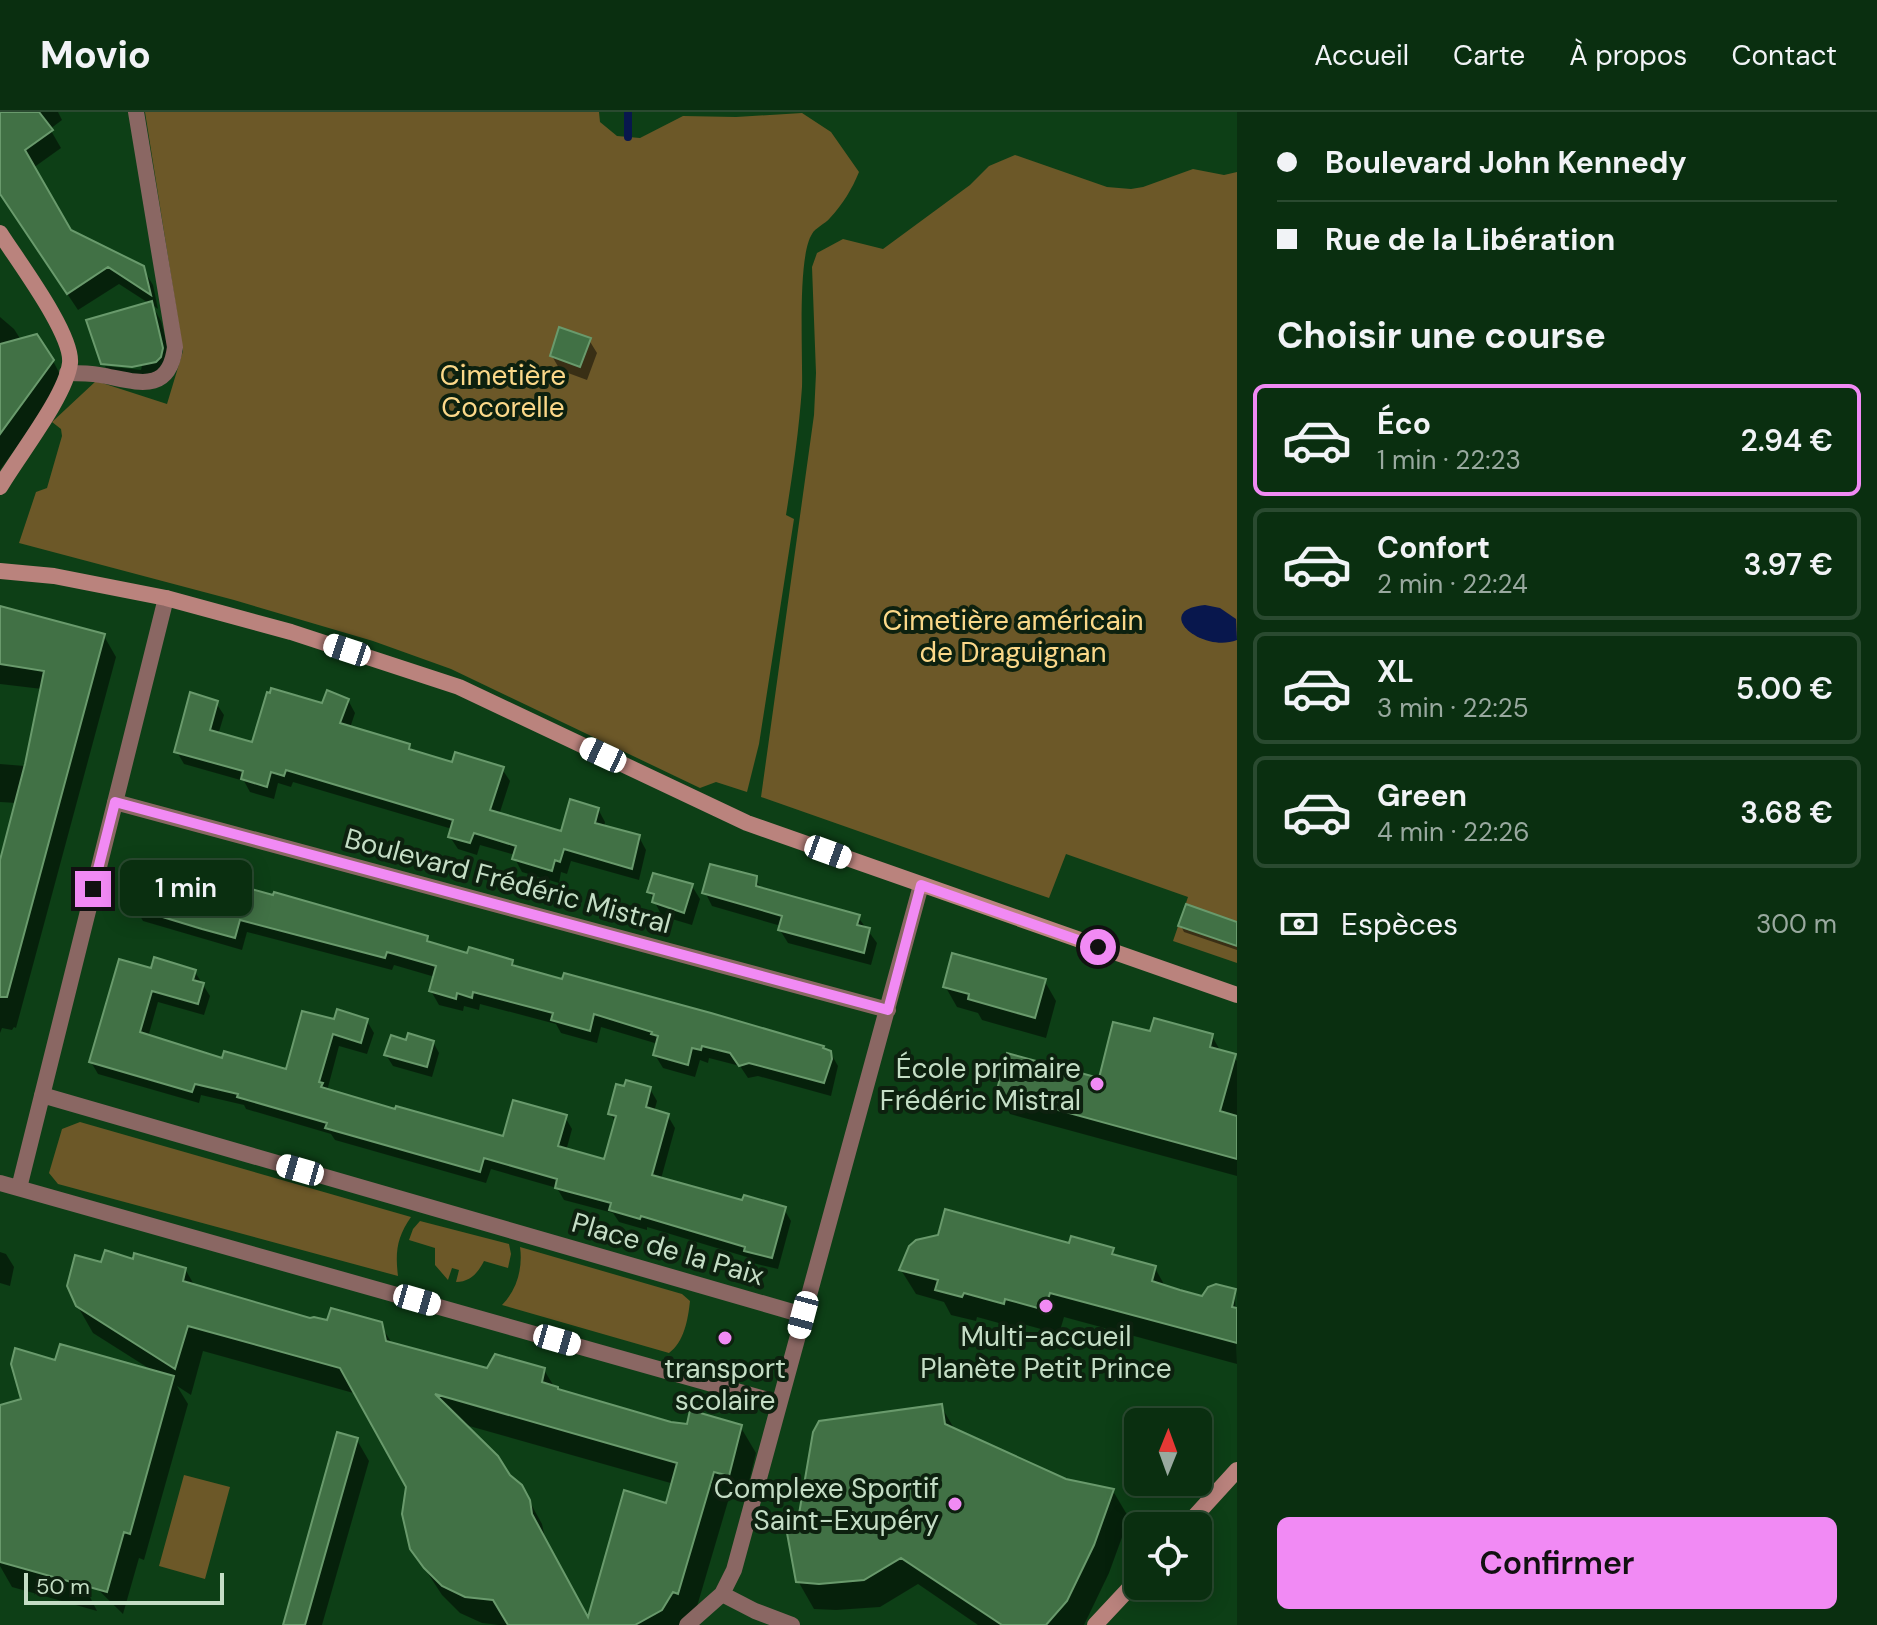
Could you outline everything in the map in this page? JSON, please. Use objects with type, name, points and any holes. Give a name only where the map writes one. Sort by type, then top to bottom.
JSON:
[{"type":"street","points":[[67,373],[97,374],[144,383],[167,373],[173,362],[175,347],[136,112]]},
{"type":"street","points":[[0,233],[58,324],[69,348],[67,373],[58,395],[0,487]]},
{"type":"street","points":[[0,571],[54,576],[166,598],[291,632],[459,687],[747,823],[1237,995]]},
{"type":"street","points":[[19,1188],[166,598]]},
{"type":"street","name":"Boulevard Frédéric Mistral","points":[[115,802],[888,1010]]},
{"type":"street","points":[[687,1625],[722,1594],[734,1570],[921,885]]},
{"type":"street","name":"Place de la Paix","points":[[42,1095],[803,1315]]},
{"type":"street","points":[[0,1183],[779,1403]]},
{"type":"street","points":[[1199,1512],[1237,1470]]},
{"type":"street","points":[[722,1594],[792,1625]]},
{"type":"street","points":[[1095,1625],[1124,1594]]},
{"type":"green space","name":"Cimetière Cocorelle","points":[[145,112],[599,112],[600,122],[617,136],[640,138],[683,116],[802,113],[831,132],[859,172],[843,202],[813,232],[807,246],[802,307],[801,403],[786,515],[794,519],[759,744],[747,792],[716,782],[700,788],[451,669],[373,641],[234,600],[19,543],[36,492],[47,488],[62,436],[61,429],[52,422],[96,381],[167,404],[183,351]]},
{"type":"green space","name":"Cimetière américain de Draguignan","points":[[1015,155],[1107,187],[1131,189],[1193,169],[1224,175],[1237,172],[1237,963],[1173,941],[1188,897],[1066,854],[1049,898],[761,797],[814,415],[816,373],[812,267],[817,253],[843,239],[883,249],[970,185],[989,166]]},
{"type":"green space","points":[[80,1122],[411,1217],[398,1245],[398,1276],[58,1184],[49,1173],[62,1129]]},
{"type":"green space","points":[[420,1221],[509,1244],[511,1254],[508,1268],[484,1261],[473,1276],[461,1282],[456,1282],[459,1270],[452,1268],[448,1280],[435,1265],[435,1248],[409,1240]]},
{"type":"green space","points":[[520,1247],[682,1294],[690,1301],[682,1337],[669,1353],[502,1305],[512,1293],[518,1278]]},
{"type":"green space","points":[[184,1475],[230,1487],[205,1579],[159,1566]]},
{"type":"shaded area","points":[[1205,605],[1220,608],[1236,619],[1237,640],[1223,643],[1209,641],[1187,630],[1182,615],[1189,609]]},
{"type":"building","points":[[0,112],[39,112],[53,130],[25,150],[71,230],[144,266],[151,295],[108,267],[67,294],[0,194]]},
{"type":"building","points":[[152,301],[163,348],[161,357],[156,362],[132,367],[101,364],[86,320]]},
{"type":"building","points":[[559,327],[591,338],[580,367],[550,356]]},
{"type":"building","points":[[37,334],[54,360],[0,434],[0,344]]},
{"type":"building","points":[[0,606],[105,634],[7,997],[0,997],[0,860],[25,764],[44,671],[0,664]]},
{"type":"building","points":[[271,688],[322,703],[327,690],[349,699],[340,723],[410,744],[409,749],[452,762],[455,752],[504,767],[490,810],[561,831],[570,799],[599,808],[595,823],[640,835],[632,869],[564,849],[560,862],[555,860],[552,871],[512,859],[516,846],[474,833],[470,843],[448,837],[453,820],[286,770],[284,776],[271,772],[267,787],[241,779],[243,771],[174,752],[190,692],[218,701],[210,730],[252,742],[267,692],[270,693]]},
{"type":"building","points":[[146,861],[184,872],[183,876],[227,888],[229,883],[273,895],[274,892],[428,936],[427,941],[467,953],[469,947],[513,960],[512,965],[562,979],[564,973],[711,1013],[824,1046],[831,1051],[832,1059],[824,1083],[749,1063],[739,1066],[730,1053],[702,1046],[701,1050],[692,1048],[688,1065],[653,1055],[658,1036],[652,1032],[594,1014],[590,1031],[551,1020],[553,1013],[473,992],[472,998],[457,993],[456,999],[429,991],[436,966],[387,952],[385,958],[240,920],[235,938],[202,929],[133,908]]},
{"type":"building","points":[[710,864],[757,876],[756,886],[860,915],[857,925],[870,928],[864,953],[778,930],[782,916],[702,893]]},
{"type":"building","points":[[653,873],[693,884],[684,913],[652,902],[654,894],[647,892]]},
{"type":"building","points":[[1186,904],[1237,922],[1237,946],[1178,926]]},
{"type":"building","points":[[952,953],[1046,979],[1035,1018],[968,999],[969,994],[943,987]]},
{"type":"building","points":[[154,957],[196,970],[193,980],[204,983],[198,1004],[152,991],[140,1032],[222,1058],[224,1051],[286,1069],[302,1011],[334,1019],[337,1009],[368,1019],[361,1043],[333,1034],[319,1082],[323,1083],[321,1087],[395,1109],[396,1106],[503,1136],[513,1100],[567,1115],[558,1146],[604,1159],[616,1116],[608,1114],[616,1084],[624,1086],[626,1080],[651,1087],[646,1107],[669,1114],[652,1175],[742,1200],[744,1195],[786,1207],[772,1258],[641,1216],[640,1219],[609,1210],[611,1203],[555,1188],[557,1179],[484,1158],[480,1172],[325,1128],[327,1123],[237,1097],[238,1094],[195,1084],[192,1092],[89,1062],[119,959],[151,968]]},
{"type":"building","points":[[1154,1018],[1213,1034],[1210,1047],[1236,1054],[1220,1111],[1237,1116],[1237,1159],[996,1093],[1007,1053],[1099,1078],[1113,1022],[1150,1031]]},
{"type":"building","points":[[408,1033],[434,1041],[427,1067],[384,1055],[391,1035],[406,1040]]},
{"type":"building","points":[[945,1209],[1069,1243],[1071,1236],[1114,1248],[1112,1254],[1156,1266],[1152,1281],[1180,1290],[1202,1296],[1208,1287],[1216,1284],[1236,1289],[1232,1307],[1237,1308],[1237,1343],[1050,1293],[1045,1310],[1005,1299],[1004,1304],[964,1293],[962,1297],[935,1290],[938,1280],[899,1270],[909,1246],[916,1240],[938,1235]]},
{"type":"building","points":[[105,1250],[133,1259],[134,1253],[186,1268],[183,1281],[310,1318],[327,1320],[331,1308],[382,1322],[386,1341],[487,1368],[495,1354],[545,1368],[542,1382],[558,1389],[671,1422],[687,1424],[690,1410],[742,1425],[729,1476],[714,1472],[678,1594],[673,1592],[662,1610],[635,1625],[508,1625],[493,1600],[465,1597],[442,1586],[410,1549],[402,1514],[406,1487],[340,1368],[188,1326],[175,1369],[76,1306],[67,1286],[75,1255],[101,1262]],"holes":[[[435,1394],[677,1463],[666,1503],[624,1490],[588,1617],[532,1514],[530,1500],[522,1485],[510,1475],[498,1456]]]},
{"type":"building","points":[[60,1344],[174,1376],[130,1534],[124,1532],[107,1592],[0,1562],[0,1405],[21,1399],[11,1364],[15,1348],[55,1360]]},
{"type":"building","name":"Complexe Sportif Saint-Exupéry","points":[[942,1404],[945,1424],[1066,1479],[1114,1489],[1094,1545],[1067,1601],[1046,1625],[1002,1625],[901,1558],[864,1580],[819,1584],[796,1582],[787,1533],[798,1520],[813,1432],[819,1421]]},
{"type":"building","points":[[337,1432],[358,1438],[305,1625],[283,1625]]},
{"type":"waterway","points":[[628,112],[628,137]]},
{"type":"place","name":"École primaire Frédéric Mistral","points":[[1097,1084]]},
{"type":"place","name":"Multi-accueil Planète Petit Prince","points":[[1046,1306]]},
{"type":"place","name":"transport scolaire","points":[[725,1338]]},
{"type":"place","name":"Complexe Sportif Saint-Exupéry","points":[[955,1504]]},
{"type":"route","points":[[93,889],[115,802],[888,1010],[921,885],[1098,947]]}]
